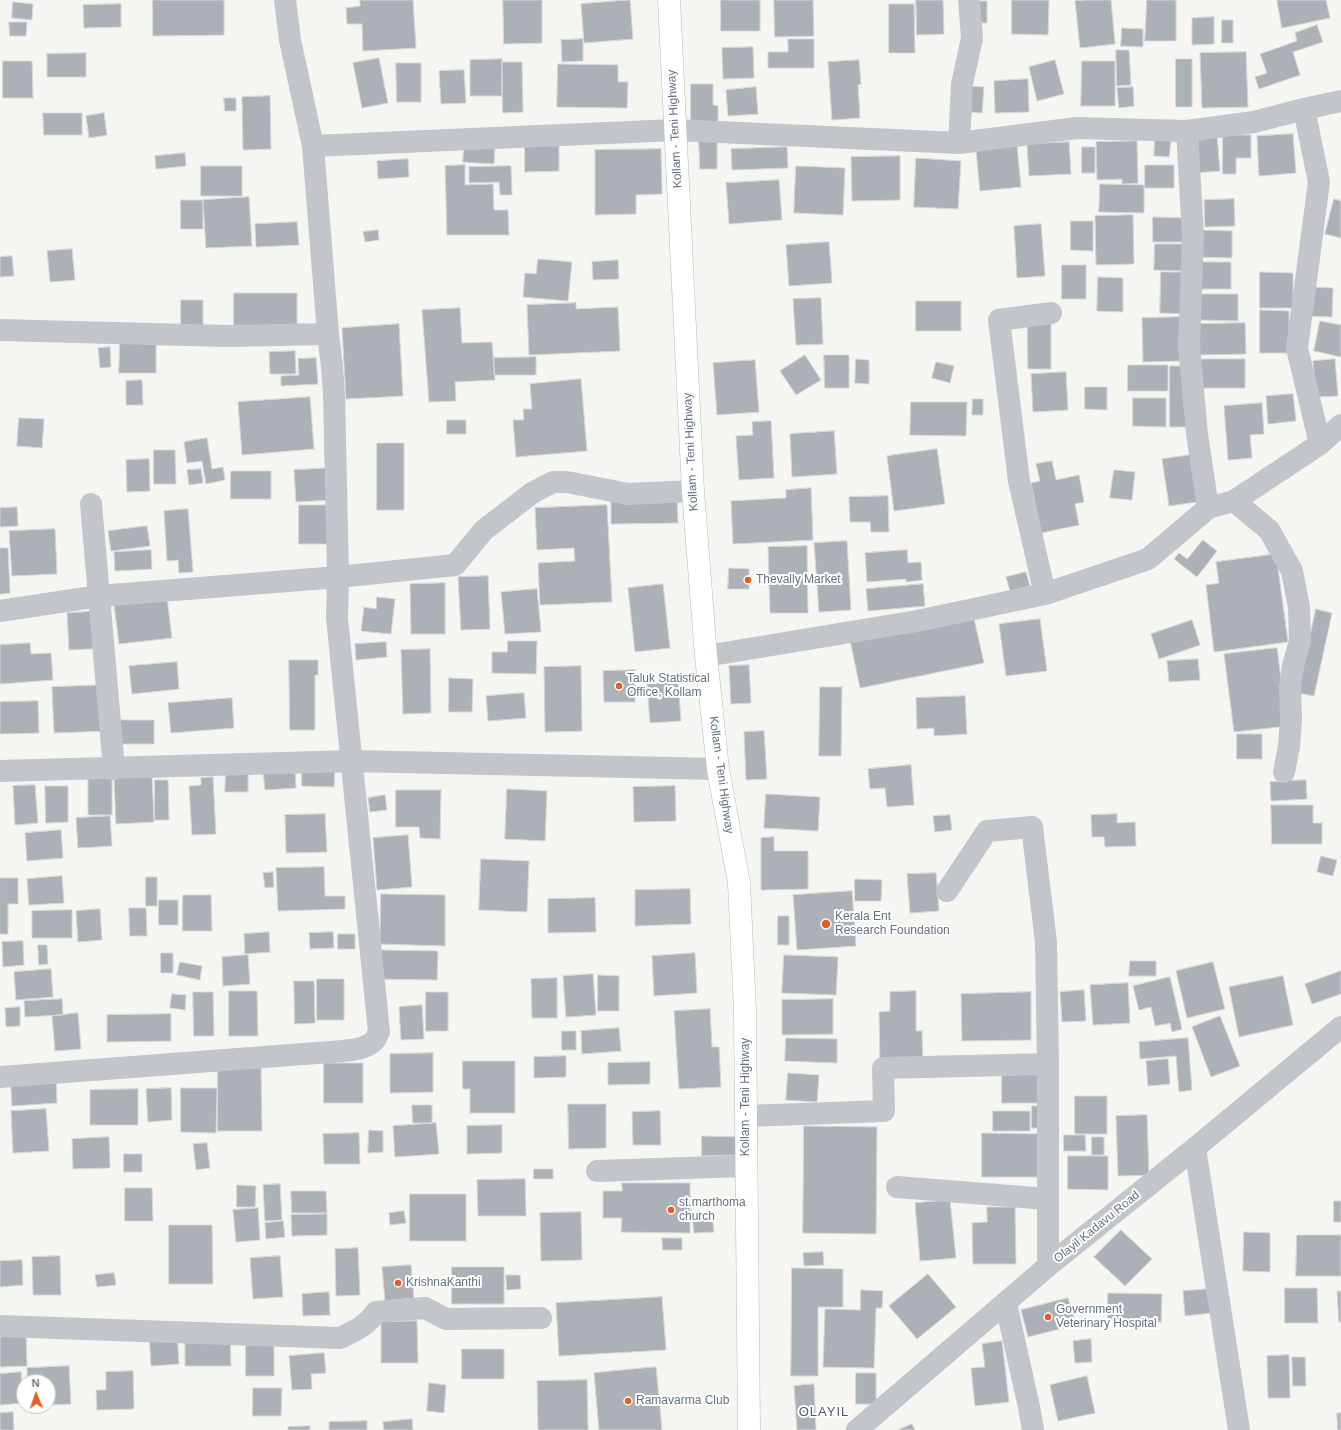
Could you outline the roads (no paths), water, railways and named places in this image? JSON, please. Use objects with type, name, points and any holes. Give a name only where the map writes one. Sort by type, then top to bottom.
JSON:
[{"type":"main road","name":"Kollam - Teni Highway","points":[[669,0],[674,130],[693,491],[706,656],[718,769],[739,883],[746,1011],[746,1166],[750,1430]]},
{"type":"street","points":[[0,1077],[356,1050],[374,1041],[379,1032],[337,618],[338,577],[334,394],[313,146],[290,40],[285,0]]},
{"type":"street","points":[[959,144],[962,84],[972,38],[969,0]]},
{"type":"street","points":[[313,146],[674,130],[959,144],[1077,128],[1187,131],[1254,122],[1341,101]]},
{"type":"street","points":[[1304,109],[1318,182],[1297,348],[1320,444]]},
{"type":"street","points":[[1187,131],[1193,236],[1189,346],[1197,434],[1208,508]]},
{"type":"street","points":[[1045,594],[1019,481],[999,320],[1051,313]]},
{"type":"street","points":[[0,330],[226,336],[328,334]]},
{"type":"street","points":[[706,656],[916,621],[1045,594],[1148,559],[1208,508],[1234,501],[1320,444],[1341,425]]},
{"type":"street","points":[[0,611],[99,596],[338,577],[455,565],[484,530],[532,493],[553,482],[567,482],[628,494],[693,491]]},
{"type":"street","points":[[1234,501],[1268,530],[1272,536],[1292,571],[1299,607],[1300,641],[1293,666],[1290,687],[1290,746],[1284,772]]},
{"type":"street","points":[[91,504],[114,769]]},
{"type":"street","points":[[0,771],[114,769],[352,761],[718,769]]},
{"type":"street","points":[[947,891],[987,831],[1032,827],[1046,942],[1048,1064],[1048,1266]]},
{"type":"street","name":"Olayil Kadavu Road","points":[[857,1430],[1006,1304],[1048,1266],[1341,1028]]},
{"type":"street","points":[[746,1116],[884,1112],[883,1068],[1048,1064]]},
{"type":"street","points":[[1195,1148],[1239,1430]]},
{"type":"street","points":[[597,1171],[746,1166]]},
{"type":"street","points":[[897,1187],[1048,1199]]},
{"type":"street","points":[[1006,1304],[1033,1430]]},
{"type":"street","points":[[0,1326],[340,1338],[359,1329],[371,1320],[376,1312],[425,1308],[446,1319],[541,1318]]},
{"type":"place","name":"Thevally Market","points":[[748,580]]},
{"type":"place","name":"Taluk Statistical Office, Kollam","points":[[619,686]]},
{"type":"place","name":"Kerala Ent Research Foundation","points":[[826,924]]},
{"type":"place","name":"st.marthoma church","points":[[671,1210]]},
{"type":"place","name":"KrishnaKanthi","points":[[398,1283]]},
{"type":"place","name":"Government Veterinary Hospital","points":[[1048,1317]]},
{"type":"place","name":"Ramavarma Club","points":[[628,1401]]},
{"type":"district","name":"OLAYIL","points":[[824,1412]]}]
